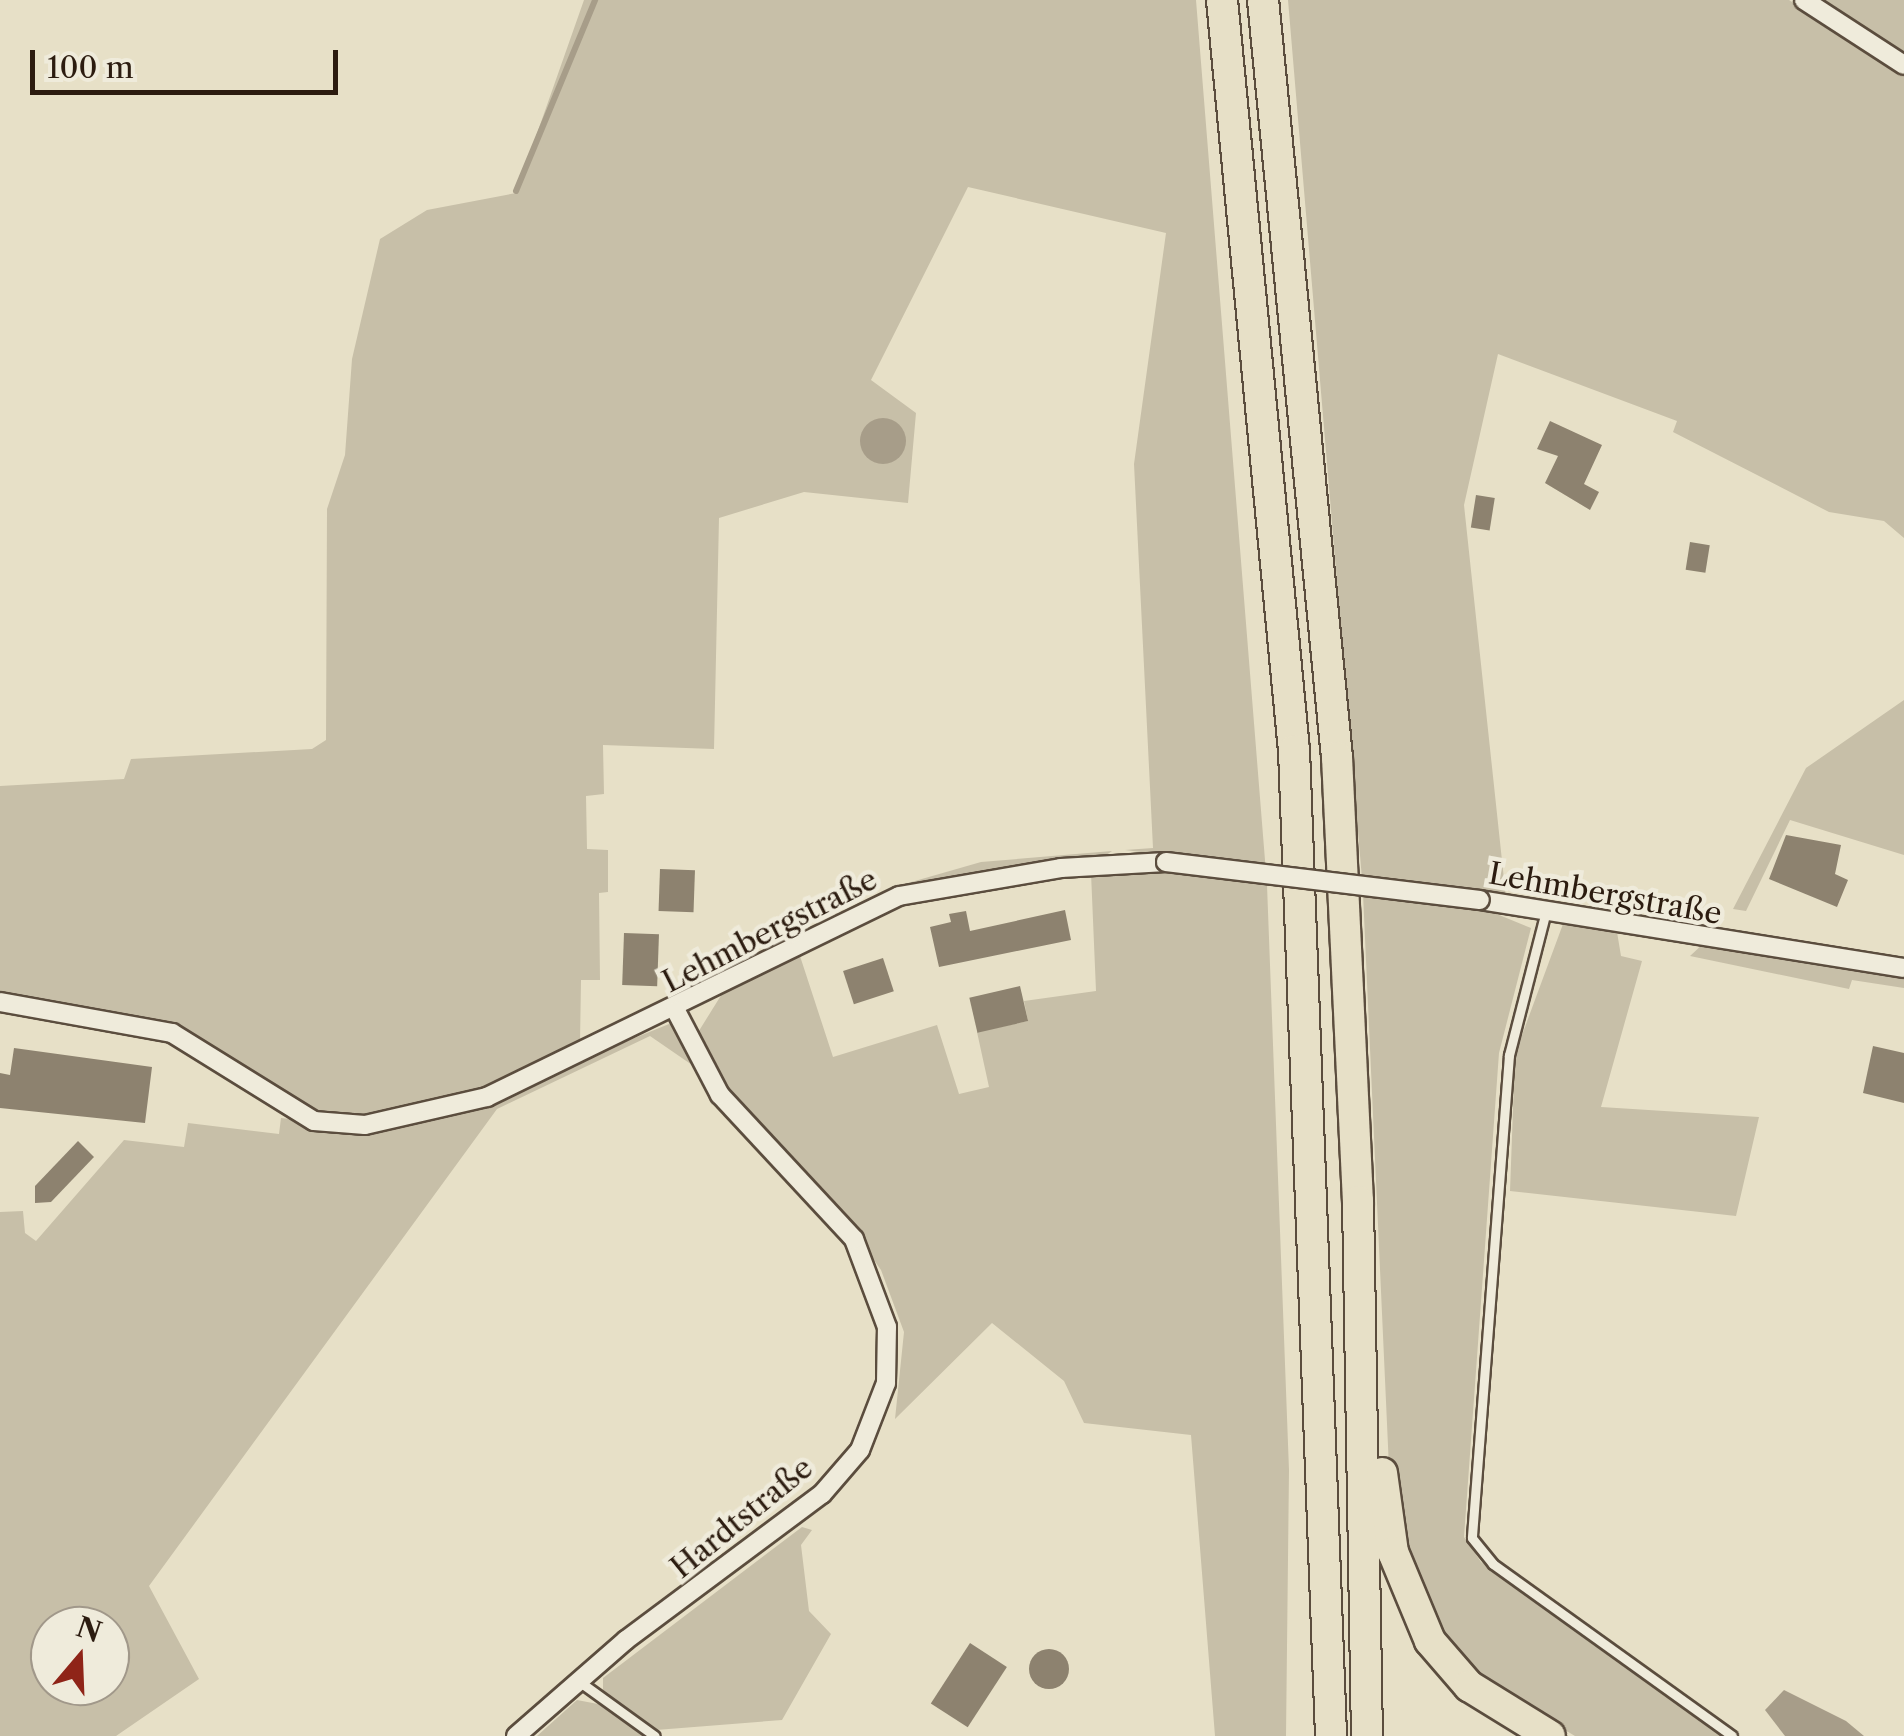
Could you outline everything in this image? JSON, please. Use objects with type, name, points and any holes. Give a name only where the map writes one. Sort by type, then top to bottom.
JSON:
[{"type":"highway","points":[[1222,0],[1294,750],[1331,1736]]},
{"type":"highway","points":[[1263,0],[1337,757],[1358,1201],[1367,1736]]},
{"type":"highway","points":[[1358,1201],[1385,1507],[1407,1598],[1469,1686],[1550,1736]]},
{"type":"street","points":[[1804,0],[1904,65]]},
{"type":"street","name":"Lehmbergstraße","points":[[0,1002],[172,1033],[297,1112],[348,1125],[462,1106],[676,1011],[899,896],[1061,868],[1166,862],[1480,900],[1904,968]]},
{"type":"street","name":"Hardtstraße","points":[[516,1736],[577,1680],[822,1494],[860,1450],[886,1383],[887,1327],[854,1238],[720,1095],[676,1011]]},
{"type":"lane","points":[[1546,911],[1509,1054],[1472,1538],[1493,1564],[1732,1736]]},
{"type":"lane","points":[[577,1680],[656,1736]]},
{"type":"shaded area","points":[[584,0],[1196,0],[1267,885],[1289,1470],[1286,1736],[1215,1736],[1191,1435],[1084,1423],[1064,1381],[992,1323],[895,1419],[904,1332],[881,1270],[836,1206],[734,1103],[697,1034],[725,989],[799,953],[833,1057],[937,1025],[959,1094],[989,1087],[977,1032],[1028,1021],[1024,1001],[1096,991],[1091,873],[1165,855],[1125,850],[1153,848],[1134,464],[1166,233],[968,187],[871,380],[916,413],[908,503],[804,492],[719,518],[714,749],[603,745],[604,794],[586,796],[587,849],[608,850],[608,892],[599,893],[600,980],[581,980],[580,1043],[472,1097],[383,1117],[315,1115],[170,1022],[0,994],[0,786],[124,779],[131,759],[312,749],[326,740],[327,509],[345,455],[352,359],[380,239],[427,210],[516,193]]},
{"type":"shaded area","points":[[1288,0],[1789,0],[1904,75],[1904,538],[1884,521],[1829,512],[1673,432],[1677,421],[1498,354],[1464,505],[1506,898],[1615,914],[1362,879]]},
{"type":"shaded area","points":[[1821,0],[1904,0],[1904,54]]},
{"type":"shaded area","points":[[883,418],[899,425],[906,441],[899,457],[883,464],[867,457],[860,441],[867,425]]},
{"type":"shaded area","points":[[1904,700],[1904,855],[1790,820],[1746,911],[1733,909],[1806,768]]},
{"type":"shaded area","points":[[1112,851],[1102,858],[894,887],[981,862]]},
{"type":"shaded area","points":[[1363,894],[1482,908],[1531,928],[1499,1053],[1464,1537],[1481,1562],[1721,1736],[1575,1736],[1479,1679],[1428,1622],[1390,1490]]},
{"type":"shaded area","points":[[1563,924],[1617,932],[1621,956],[1642,961],[1601,1107],[1759,1117],[1736,1216],[1510,1191],[1515,1054]]},
{"type":"shaded area","points":[[1704,943],[1904,975],[1904,988],[1852,980],[1849,989],[1690,956]]},
{"type":"shaded area","points":[[674,1022],[695,1067],[650,1036],[497,1109],[149,1586],[199,1679],[116,1736],[0,1736],[0,1212],[23,1211],[25,1233],[36,1241],[124,1140],[184,1147],[188,1123],[279,1134],[281,1118],[379,1129],[427,1122]]},
{"type":"shaded area","points":[[802,1527],[812,1530],[801,1545],[809,1611],[831,1634],[782,1720],[656,1730],[603,1690],[603,1678]]},
{"type":"shaded area","points":[[1784,1690],[1846,1721],[1864,1736],[1785,1736],[1765,1710]]},
{"type":"shaded area","points":[[577,1700],[603,1705],[647,1736],[537,1736]]},
{"type":"building","points":[[1550,421],[1602,445],[1584,484],[1599,492],[1590,510],[1545,483],[1558,456],[1537,449]]},
{"type":"building","points":[[1476,495],[1495,498],[1490,531],[1471,528]]},
{"type":"building","points":[[1690,542],[1710,545],[1705,573],[1686,570]]},
{"type":"building","points":[[1786,835],[1841,845],[1835,874],[1848,880],[1837,907],[1769,879]]},
{"type":"building","points":[[660,869],[695,870],[694,912],[659,911]]},
{"type":"building","points":[[1065,910],[1071,940],[939,967],[930,927],[951,922],[949,914],[966,911],[970,931]]},
{"type":"building","points":[[624,933],[659,934],[657,986],[622,985]]},
{"type":"building","points":[[883,958],[894,991],[854,1004],[843,971]]},
{"type":"building","points":[[1020,986],[1028,1021],[977,1033],[969,998]]},
{"type":"building","points":[[1873,1046],[1904,1053],[1904,1103],[1863,1093]]},
{"type":"building","points":[[14,1048],[152,1067],[145,1123],[0,1108],[0,1073],[10,1075]]},
{"type":"building","points":[[78,1141],[94,1157],[51,1202],[35,1203],[35,1186]]},
{"type":"building","points":[[970,1643],[1007,1667],[968,1727],[931,1703]]},
{"type":"building","points":[[1049,1649],[1063,1655],[1069,1669],[1063,1683],[1049,1689],[1035,1683],[1029,1669],[1035,1655]]},
{"type":"waterway","points":[[516,191],[595,0]]}]
